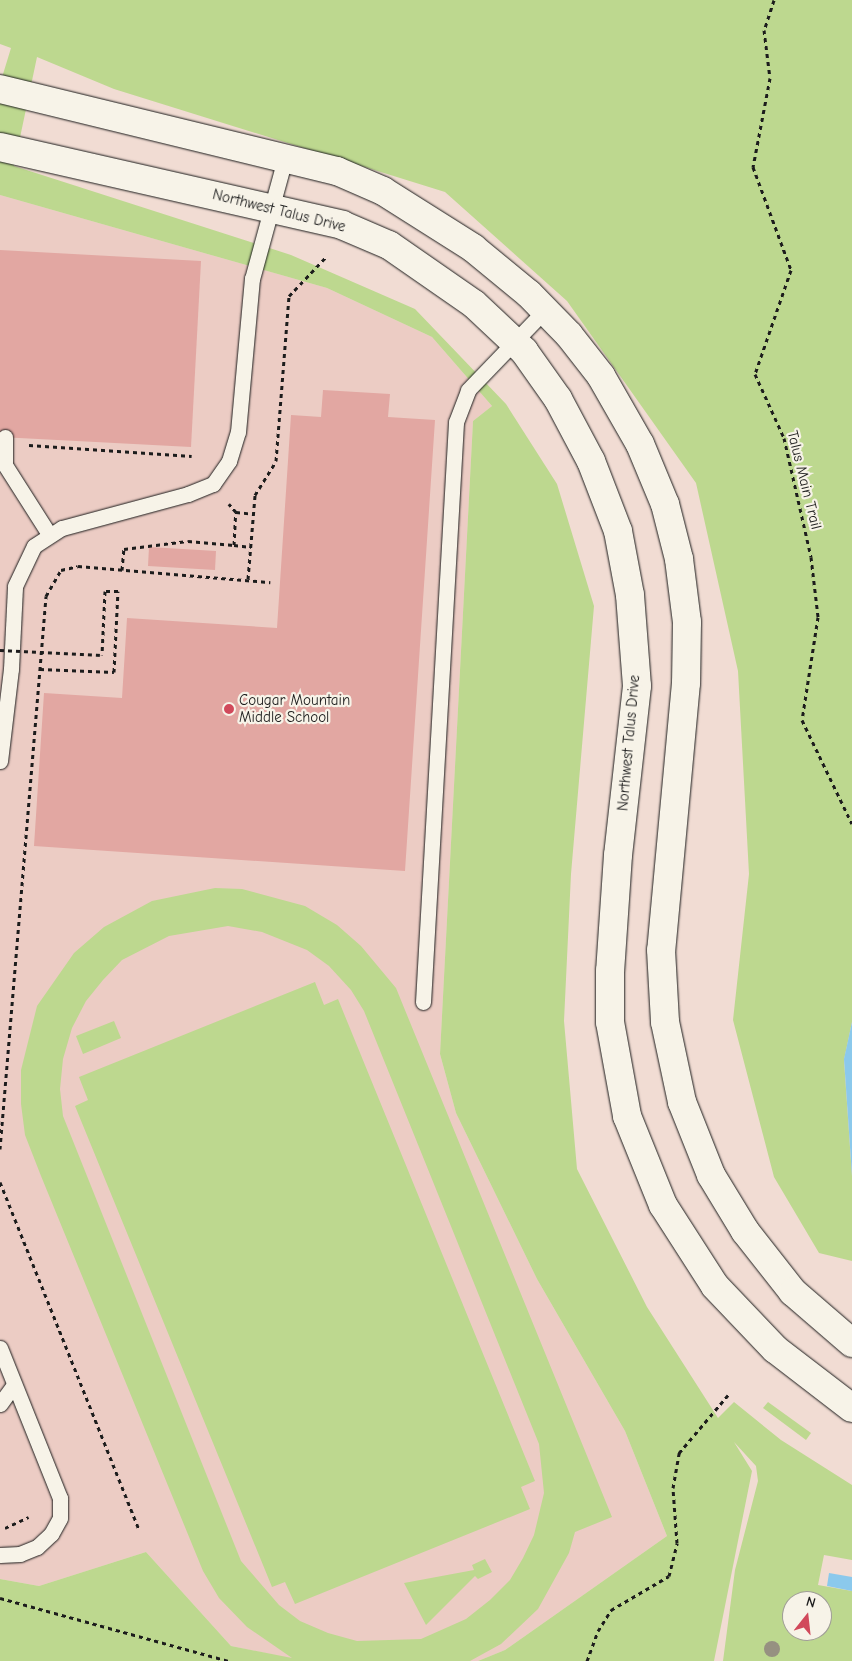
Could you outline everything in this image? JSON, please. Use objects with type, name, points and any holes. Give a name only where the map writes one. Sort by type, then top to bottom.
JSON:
[{"type":"street","points":[[0,90],[337,171],[384,191],[473,248],[545,310],[601,376],[640,444],[665,504],[679,559],[687,622],[686,683],[661,950],[665,1022],[682,1102],[711,1175],[745,1232],[793,1292],[852,1343]]},
{"type":"street","name":"Northwest Talus Drive","points":[[0,147],[271,207],[342,225],[389,245],[474,304],[514,342],[558,399],[591,461],[618,530],[630,595],[637,686],[618,855],[610,971],[610,1022],[627,1116],[663,1205],[715,1286],[775,1349],[852,1408]]},
{"type":"lane","points":[[0,762],[11,669],[15,586],[34,546],[49,534],[188,494],[213,484],[229,461],[238,432],[252,278],[285,158]]},
{"type":"lane","points":[[422,1002],[456,422],[468,390],[545,310]]},
{"type":"lane","points":[[5,437],[5,465],[49,534]]},
{"type":"lane","points":[[0,1348],[60,1498],[60,1518],[51,1534],[37,1547],[20,1554],[0,1555]]},
{"type":"lane","points":[[0,1404],[14,1385]]},
{"type":"path","name":"Talus Main Trail","points":[[774,0],[764,30],[770,78],[753,166],[791,270],[755,374],[784,438],[811,557],[818,617],[802,720],[852,824]]},
{"type":"path","points":[[248,579],[255,495],[276,461],[290,296],[326,257]]},
{"type":"path","points":[[24,445],[192,456]]},
{"type":"path","points":[[224,497],[236,512],[234,545]]},
{"type":"path","points":[[236,512],[254,514]]},
{"type":"path","points":[[122,570],[124,548],[188,541],[251,546]]},
{"type":"path","points":[[0,1149],[46,596],[61,570],[78,566],[270,582]]},
{"type":"path","points":[[0,650],[102,655],[105,591],[118,591],[114,672],[40,669]]},
{"type":"path","points":[[0,1182],[139,1530]]},
{"type":"path","points":[[587,1661],[598,1631],[611,1610],[662,1583],[669,1576],[677,1543],[673,1488],[679,1453],[728,1396]]},
{"type":"path","points":[[0,1530],[35,1515]]},
{"type":"path","points":[[0,1598],[228,1661]]},
{"type":"shaded area","name":"Cougar Mountain Middle School","points":[[0,195],[327,288],[432,337],[492,406],[473,421],[440,1054],[456,1113],[537,1279],[625,1431],[667,1536],[505,1650],[478,1661],[302,1661],[231,1646],[146,1552],[39,1586],[0,1579]]},
{"type":"green space","points":[[0,0],[852,0],[852,1022],[844,1060],[852,1176],[852,1261],[819,1253],[774,1177],[733,1020],[749,874],[738,671],[696,483],[567,301],[445,192],[114,89],[37,57],[14,166],[291,255],[415,309],[506,404],[557,484],[594,606],[571,874],[564,1021],[577,1169],[647,1307],[718,1418],[734,1402],[781,1440],[852,1485],[852,1560],[824,1555],[818,1585],[852,1591],[852,1661],[723,1661],[735,1570],[758,1481],[756,1466],[734,1442],[752,1471],[714,1661],[478,1661],[505,1650],[667,1536],[625,1431],[537,1279],[456,1113],[440,1054],[473,421],[492,406],[432,337],[327,288],[0,195],[0,84],[11,48],[0,44]]},
{"type":"green space","points":[[215,888],[242,889],[305,906],[337,925],[361,946],[396,988],[612,1517],[575,1532],[569,1553],[538,1609],[501,1644],[470,1661],[0,1661],[0,1579],[39,1586],[146,1552],[231,1646],[292,1658],[247,1627],[219,1598],[203,1571],[25,1135],[21,1104],[21,1070],[37,1006],[74,953],[104,927],[152,901]],"holes":[[[228,926],[262,932],[307,950],[329,966],[351,990],[364,1011],[539,1444],[544,1493],[534,1535],[510,1580],[490,1600],[466,1619],[421,1639],[357,1641],[328,1633],[300,1621],[279,1605],[241,1561],[63,1116],[60,1089],[63,1059],[72,1028],[86,1001],[122,960],[169,936]]]},
{"type":"green space","points":[[315,982],[324,1005],[338,999],[535,1481],[521,1487],[530,1509],[295,1604],[285,1582],[272,1587],[75,1106],[88,1100],[79,1077]]},
{"type":"green space","points":[[114,1021],[121,1038],[83,1054],[76,1036]]},
{"type":"green space","points":[[768,1402],[811,1433],[806,1440],[763,1408]]},
{"type":"green space","points":[[485,1559],[492,1572],[478,1579],[475,1576],[426,1625],[404,1583],[474,1570],[472,1565]]},
{"type":"water","points":[[852,1022],[852,1176],[844,1059]]},
{"type":"water","points":[[829,1573],[852,1577],[852,1591],[827,1586]]},
{"type":"building","points":[[0,250],[201,261],[191,447],[0,437]]},
{"type":"building","name":"Cougar Mountain Middle School","points":[[323,390],[390,394],[388,417],[435,420],[405,871],[34,846],[44,693],[122,698],[127,618],[277,628],[291,415],[321,417]]},
{"type":"building","points":[[149,547],[216,551],[215,570],[148,566]]},
{"type":"place","name":"Cougar Mountain Middle School","points":[[229,709]]}]
